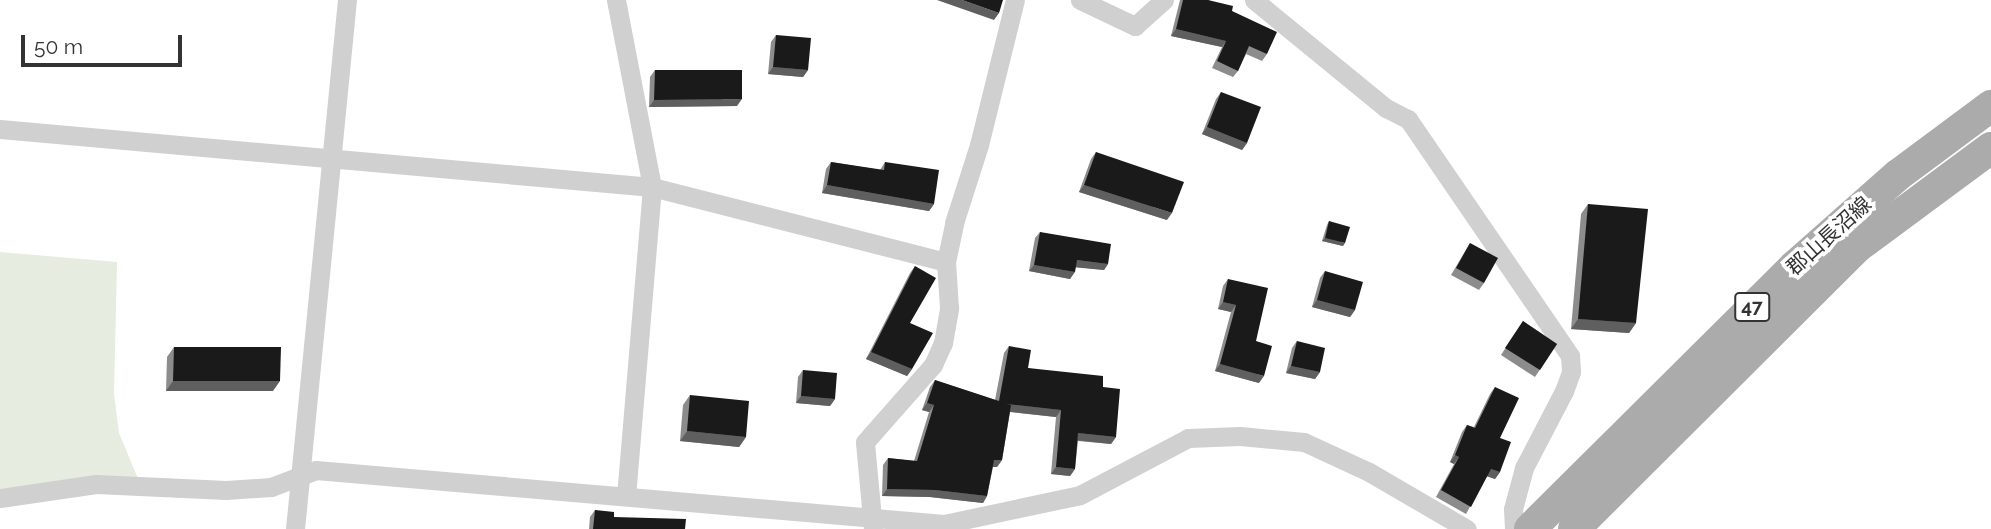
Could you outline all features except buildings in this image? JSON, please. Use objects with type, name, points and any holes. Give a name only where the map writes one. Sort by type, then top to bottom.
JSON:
[{"type":"main road","name":"郡山長沼線","points":[[1530,529],[1795,265],[1898,174],[1991,106]]},
{"type":"main road","name":"郡山長沼線","points":[[1574,529],[1857,247],[1991,148]]},
{"type":"street","points":[[295,529],[347,0]]},
{"type":"street","points":[[616,0],[652,187],[626,496]]},
{"type":"street","points":[[873,525],[864,442],[933,365],[943,344],[950,308],[946,262],[1015,0]]},
{"type":"street","points":[[1080,0],[1135,26],[1164,0]]},
{"type":"street","points":[[1254,0],[1386,108],[1408,119],[1570,355],[1571,372],[1564,391],[1524,468],[1513,509],[1514,529]]},
{"type":"street","points":[[0,129],[652,187],[946,262]]},
{"type":"street","points":[[0,498],[96,484],[226,490],[271,487],[316,470],[626,496],[873,525],[944,524],[1080,495],[1188,438],[1240,436],[1304,442],[1369,472],[1467,529]]},
{"type":"shaded area","points":[[0,252],[117,262],[114,394],[119,433],[139,481],[0,493]]}]
